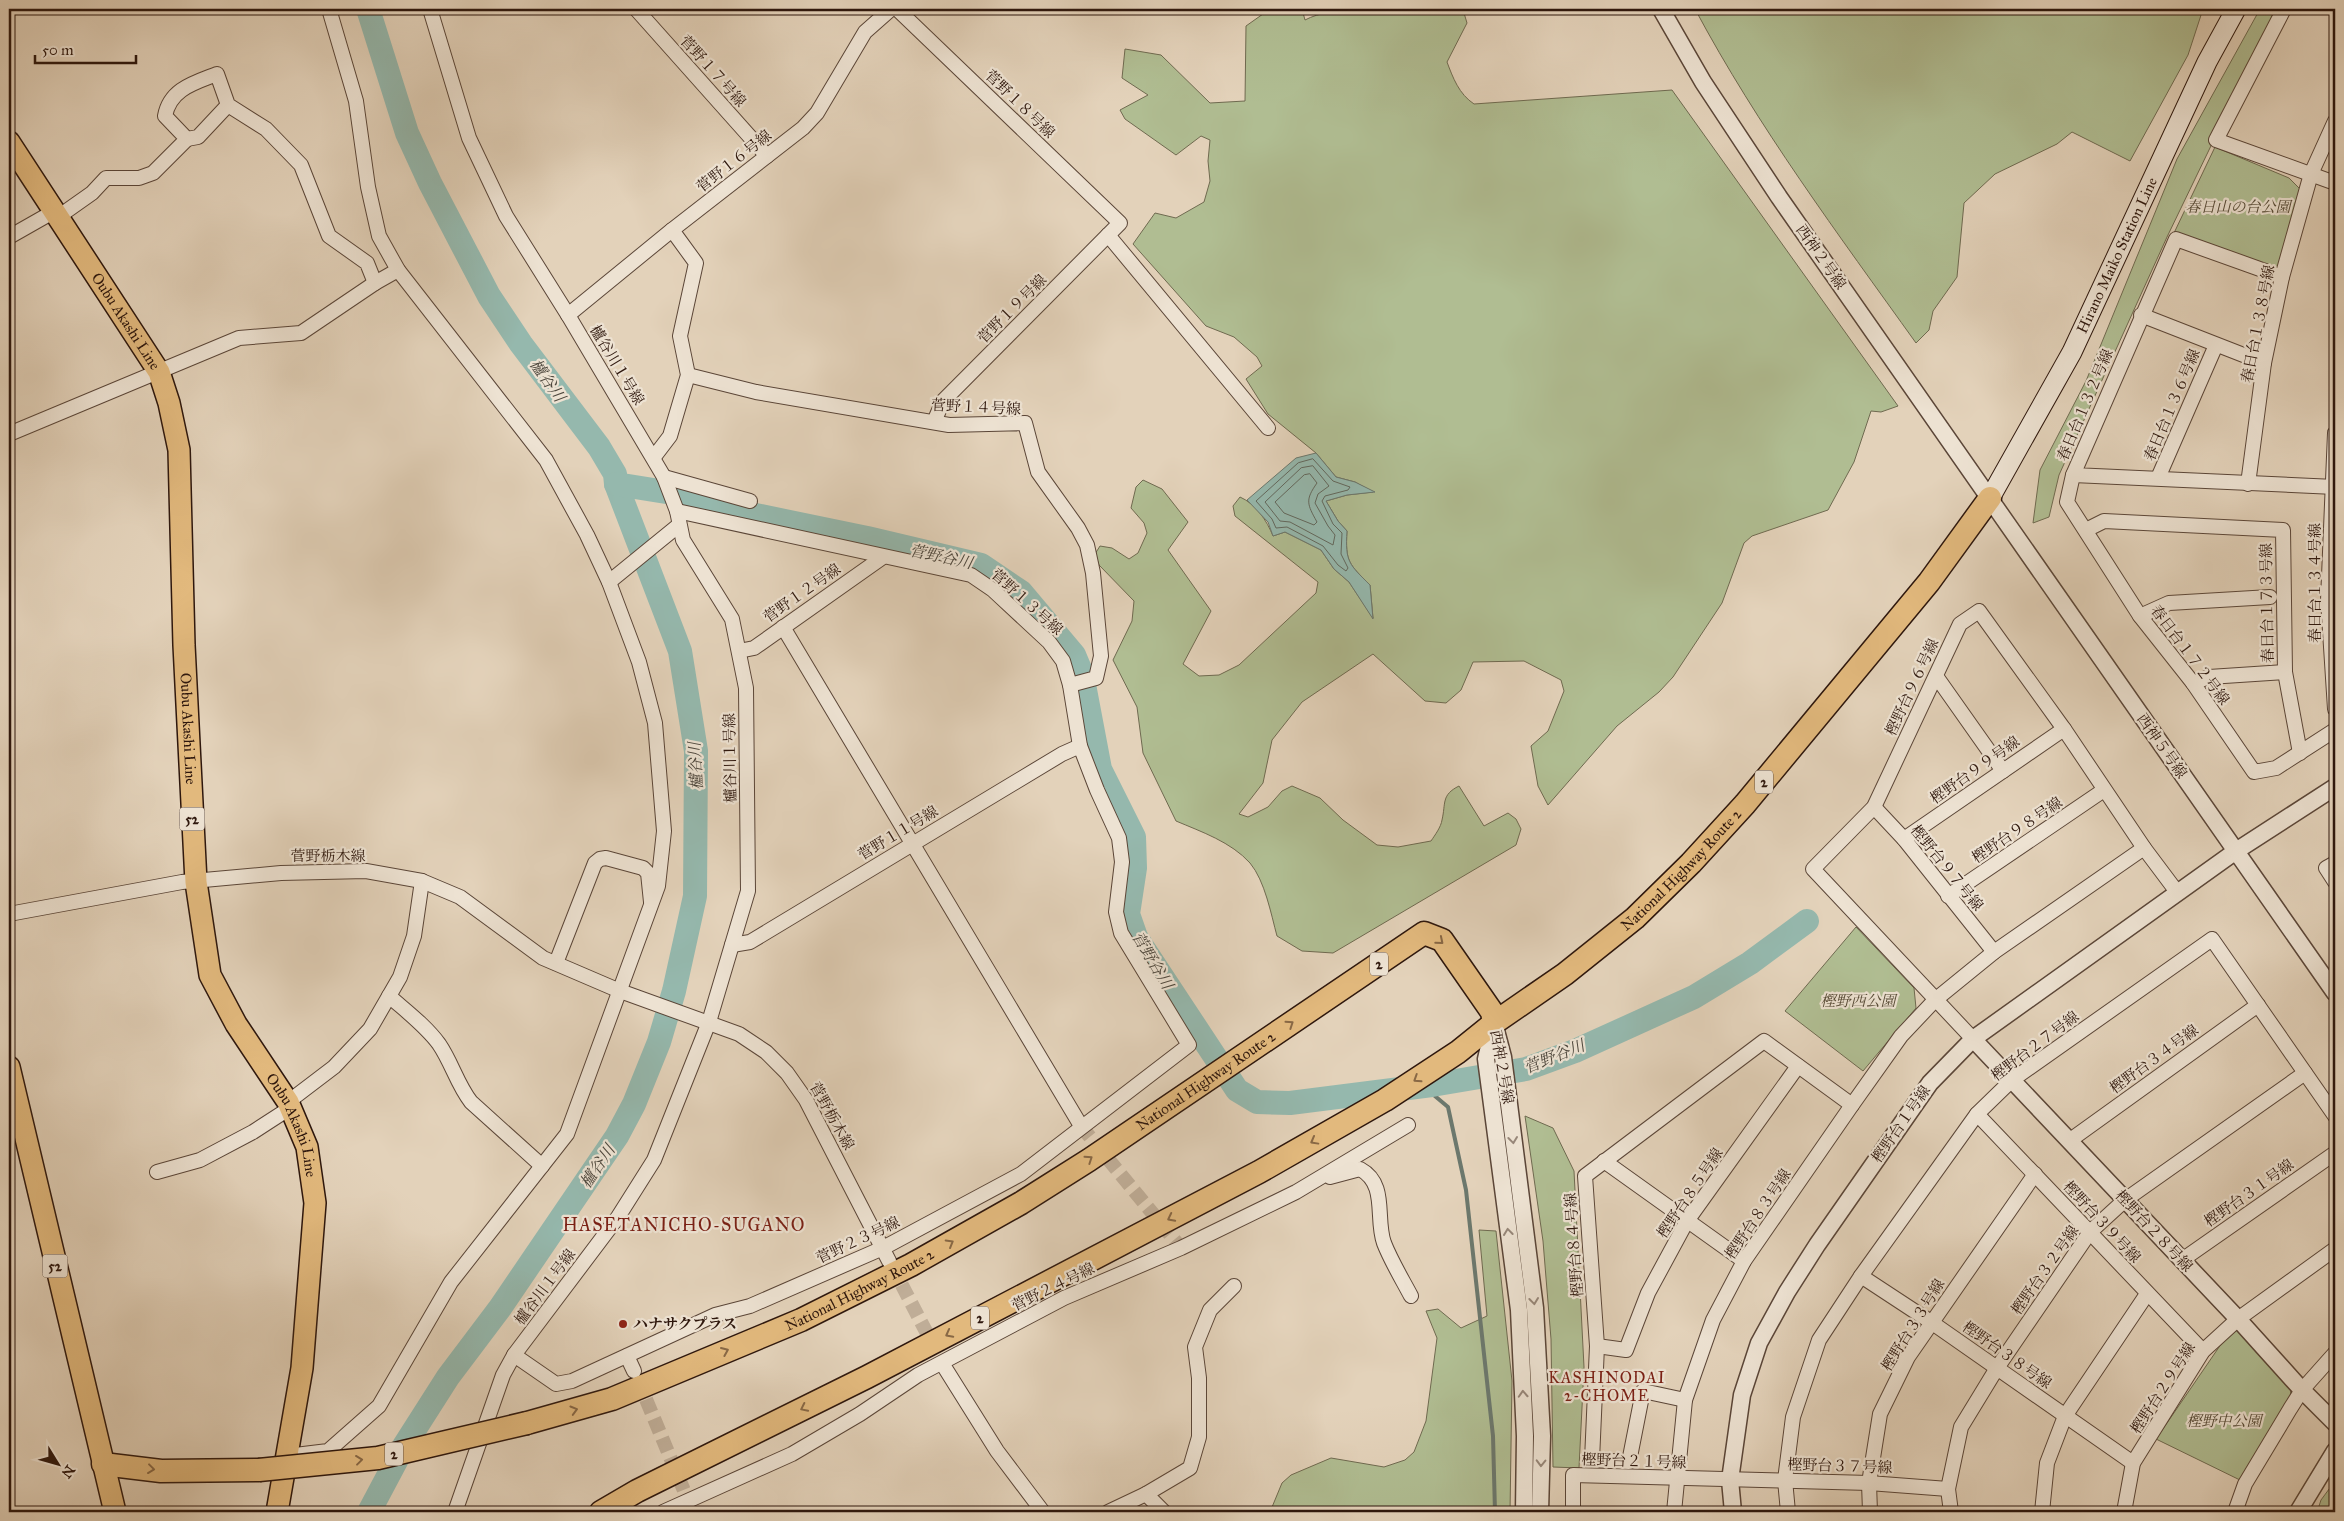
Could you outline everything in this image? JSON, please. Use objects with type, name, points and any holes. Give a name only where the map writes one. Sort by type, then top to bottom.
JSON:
[{"type":"highway","name":"National Highway Route 2","points":[[601,1512],[637,1491],[867,1377],[1259,1172],[1356,1118],[1458,1052],[1494,1023],[1565,974],[1635,918],[1692,863],[1746,804],[1929,582],[1990,498]]},
{"type":"highway","name":"National Highway Route 2","points":[[102,1464],[161,1471],[259,1470],[378,1458],[527,1423],[612,1398],[801,1320],[911,1265],[1021,1203],[1424,934],[1442,940],[1492,1012],[1494,1023]]},
{"type":"main road","name":"Hirano Maiko Station Line","points":[[1990,498],[2072,352],[2203,70],[2236,9]]},
{"type":"main road","name":"Oubu Akashi Line","points":[[9,142],[159,372],[170,403],[179,450],[184,645],[196,882],[210,974],[236,1024],[289,1105],[308,1147],[316,1203],[302,1368],[277,1512]]},
{"type":"main road","name":"52","points":[[9,1067],[12,1096],[115,1512]]},
{"type":"street","points":[[287,1456],[328,1451],[379,1406],[451,1282],[567,1134],[658,886],[664,831],[656,723],[639,662],[609,582],[587,535],[546,460],[398,270],[379,236],[368,187],[356,101],[330,9]]},
{"type":"street","name":"櫨谷川１号線","points":[[430,9],[469,138],[506,216],[568,314],[654,457],[677,511],[683,540],[732,619],[746,688],[748,891],[709,1022],[654,1160],[618,1217],[514,1355],[503,1375],[455,1512]]},
{"type":"street","name":"菅野１７号線","points":[[636,9],[767,156]]},
{"type":"street","name":"菅野１６号線","points":[[568,314],[803,128],[817,113],[865,32],[891,9]]},
{"type":"street","name":"菅野１８号線","points":[[897,9],[1120,223]]},
{"type":"street","name":"西神２号線","points":[[1661,9],[1703,82],[1779,197],[1990,498]]},
{"type":"street","points":[[2284,9],[2216,140],[2335,183]]},
{"type":"street","points":[[188,139],[165,116],[167,104],[186,86],[217,74],[228,104],[266,129],[301,165],[329,236],[367,263],[375,283]]},
{"type":"street","points":[[9,237],[92,193],[106,178],[139,178],[153,173],[188,139],[198,137],[228,104]]},
{"type":"street","name":"春日台１３８号線","points":[[2248,484],[2264,364],[2282,277],[2311,174],[2335,121]]},
{"type":"street","name":"菅野１９号線","points":[[934,422],[943,400],[1120,223]]},
{"type":"street","points":[[654,457],[670,436],[688,376],[680,336],[696,263],[672,230]]},
{"type":"street","points":[[1108,235],[1268,428]]},
{"type":"street","name":"春日台１３２号線","points":[[2282,277],[2176,239],[2141,315],[2073,475],[2334,487]]},
{"type":"street","points":[[9,434],[239,338],[301,333],[375,283],[398,270]]},
{"type":"street","points":[[2141,315],[2264,364]]},
{"type":"street","name":"春日台１３６号線","points":[[2158,478],[2216,345]]},
{"type":"street","name":"菅野１４号線","points":[[688,376],[756,392],[934,422],[949,424],[1026,423],[1038,472],[1078,528],[1087,545],[1093,573],[1101,656],[1096,678],[1070,685]]},
{"type":"street","name":"春日台１３４号線","points":[[2335,433],[2328,600],[2335,709]]},
{"type":"street","name":"春日台１７２号線","points":[[2073,475],[2067,502],[2140,616],[2193,683],[2254,772],[2276,768],[2335,730]]},
{"type":"street","points":[[664,477],[750,501]]},
{"type":"street","name":"西神５号線","points":[[1990,498],[2335,993]]},
{"type":"street","name":"菅野１３号線","points":[[677,511],[971,575],[993,590],[1049,642],[1063,661],[1070,685],[1080,746],[1097,790],[1119,838],[1122,862],[1116,912],[1121,933],[1188,1045]]},
{"type":"street","name":"春日台１７３号線","points":[[2086,530],[2104,521],[2283,530],[2284,672],[2300,753]]},
{"type":"street","points":[[609,582],[679,525]]},
{"type":"street","name":"菅野１２号線","points":[[739,651],[754,648],[882,556]]},
{"type":"street","points":[[2140,616],[2169,603],[2270,597]]},
{"type":"street","name":"樫野台９６号線","points":[[1972,1039],[1814,869],[1874,806],[1960,624],[1979,611],[2064,729],[2144,848],[2178,892]]},
{"type":"street","points":[[783,627],[1081,1126]]},
{"type":"street","points":[[2193,683],[2209,677],[2284,672]]},
{"type":"street","points":[[1936,676],[2003,771]]},
{"type":"street","name":"樫野台９９号線","points":[[1904,839],[2064,729]]},
{"type":"street","name":"菅野１１号線","points":[[732,945],[750,942],[1062,754],[1080,746]]},
{"type":"street","name":"樫野台１号線","points":[[1733,1512],[1730,1480],[1742,1395],[1759,1343],[1787,1292],[1913,1105],[1930,1083],[1972,1039],[2236,851],[2335,787]]},
{"type":"street","name":"樫野台９８号線","points":[[1948,896],[2104,790]]},
{"type":"street","name":"樫野台９７号線","points":[[1874,806],[1904,839],[1994,952]]},
{"type":"street","points":[[1935,1000],[1994,952],[2144,848]]},
{"type":"street","points":[[556,964],[595,863],[600,859],[606,858],[643,868],[648,873],[651,905]]},
{"type":"street","points":[[2335,863],[2326,868],[2335,882]]},
{"type":"street","name":"菅野栃木線","points":[[9,914],[182,882],[281,873],[366,871],[422,881],[460,897],[544,958],[556,964],[620,991],[739,1034],[766,1052],[787,1073],[806,1100],[886,1255]]},
{"type":"street","points":[[157,1172],[200,1160],[253,1132],[334,1067],[370,1029],[400,977],[414,936],[422,881]]},
{"type":"street","name":"樫野台２７号線","points":[[1788,1512],[1785,1480],[1793,1417],[1819,1340],[1861,1276],[1977,1114],[2012,1080],[2212,939],[2335,1116]]},
{"type":"street","points":[[389,996],[429,1032],[439,1045],[462,1091],[471,1102],[542,1166]]},
{"type":"street","name":"樫野台８３号線","points":[[1674,1512],[1685,1400],[1712,1320],[1744,1261],[1852,1105],[1902,1036],[1935,1000]]},
{"type":"street","name":"樫野台３４号線","points":[[2069,1141],[2258,1005]]},
{"type":"street","name":"西神２号線","points":[[1494,1023],[1503,1056],[1535,1308],[1542,1436],[1540,1512]]},
{"type":"street","name":"西神２号線","points":[[1494,1023],[1486,1060],[1518,1310],[1525,1436],[1524,1512]]},
{"type":"street","name":"樫野台２８号線","points":[[1972,1039],[2335,1423]]},
{"type":"street","name":"樫野台８４号線","points":[[1685,1400],[1643,1391],[1629,1462],[1592,1460],[1597,1346],[1585,1176],[1764,1041],[1852,1105]]},
{"type":"street","name":"菅野２３号線","points":[[514,1355],[556,1384],[572,1381],[715,1315],[750,1306],[886,1255],[1021,1174],[1188,1045]]},
{"type":"street","name":"樫野台８５号線","points":[[1597,1346],[1626,1350],[1648,1293],[1687,1221],[1798,1066]]},
{"type":"street","name":"樫野台３２号線","points":[[1951,1512],[1948,1489],[1961,1428],[1997,1368],[2090,1232],[2125,1200],[2306,1073]]},
{"type":"street","name":"樫野台３９号線","points":[[1977,1114],[2147,1294],[2204,1351]]},
{"type":"street","name":"菅野２４号線","points":[[663,1512],[687,1497],[792,1454],[860,1414],[918,1374],[1064,1298],[1181,1248],[1313,1182],[1408,1125]]},
{"type":"street","name":"樫野台３１号線","points":[[2182,1260],[2335,1153]]},
{"type":"street","points":[[1604,1161],[1744,1261]]},
{"type":"street","points":[[1313,1182],[1360,1169],[1370,1174],[1376,1185],[1384,1242],[1410,1296]]},
{"type":"street","name":"樫野台３３号線","points":[[1870,1512],[1869,1482],[1880,1414],[1908,1357],[2035,1174]]},
{"type":"street","name":"樫野台２９号線","points":[[2124,1512],[2133,1463],[2204,1351],[2238,1319],[2335,1250]]},
{"type":"street","name":"樫野台３８号線","points":[[1861,1276],[1931,1322],[2133,1463]]},
{"type":"street","points":[[1108,1512],[1146,1494],[1190,1468],[1200,1437],[1199,1378],[1194,1347],[1210,1310],[1234,1286]]},
{"type":"street","points":[[2042,1512],[2047,1463],[2065,1416],[2147,1294]]},
{"type":"street","points":[[2235,1512],[2245,1484],[2302,1390],[2335,1353]]},
{"type":"street","points":[[627,1356],[634,1370]]},
{"type":"street","points":[[945,1368],[996,1451],[1043,1512]]},
{"type":"street","points":[[2298,1512],[2335,1451]]},
{"type":"street","name":"樫野台２１号線","points":[[1573,1512],[1574,1475],[1730,1480]]},
{"type":"street","name":"樫野台３７号線","points":[[1730,1480],[1869,1482],[1948,1489]]},
{"type":"street","points":[[1146,1494],[1164,1512]]},
{"type":"green space","points":[[1270,9],[1302,9],[1305,20],[1330,12],[1360,9],[1419,9],[1421,11],[1464,13],[1467,23],[1447,62],[1460,91],[1474,104],[1672,90],[1898,406],[1881,412],[1871,411],[1854,462],[1828,510],[1752,536],[1744,543],[1722,603],[1673,677],[1659,692],[1617,726],[1548,805],[1538,786],[1531,746],[1548,731],[1564,691],[1561,680],[1524,661],[1473,662],[1461,690],[1446,703],[1425,701],[1373,654],[1302,702],[1272,740],[1263,783],[1239,814],[1248,817],[1268,807],[1282,791],[1292,786],[1320,798],[1343,820],[1377,845],[1398,847],[1431,841],[1441,823],[1447,796],[1453,789],[1459,786],[1484,826],[1508,813],[1516,819],[1521,829],[1516,845],[1333,953],[1302,951],[1277,936],[1264,888],[1250,863],[1225,843],[1176,821],[1143,753],[1137,707],[1113,660],[1132,621],[1134,601],[1099,565],[1095,554],[1100,546],[1112,548],[1129,559],[1138,553],[1147,533],[1144,523],[1131,508],[1136,487],[1143,480],[1162,489],[1188,522],[1168,550],[1211,611],[1183,664],[1199,676],[1219,675],[1239,665],[1316,593],[1318,582],[1235,516],[1233,506],[1240,497],[1251,504],[1260,514],[1273,536],[1285,532],[1321,550],[1334,569],[1349,582],[1373,618],[1370,585],[1350,562],[1347,550],[1347,531],[1338,521],[1326,501],[1347,495],[1373,492],[1355,482],[1336,477],[1316,453],[1268,414],[1246,379],[1262,366],[1257,357],[1234,337],[1206,326],[1133,244],[1155,213],[1176,218],[1204,202],[1210,181],[1208,161],[1210,140],[1201,136],[1176,155],[1125,119],[1120,110],[1148,95],[1122,78],[1125,49],[1161,55],[1210,103],[1245,101],[1246,26]]},
{"type":"green space","points":[[1695,9],[2203,9],[2188,55],[2130,161],[2072,132],[2057,144],[1995,174],[1964,203],[1957,277],[1933,311],[1929,330],[1916,343],[1828,221],[1772,138],[1719,53]]},
{"type":"green space","points":[[2260,9],[2277,9],[2167,237],[2059,475],[2049,517],[2033,523],[2040,470],[2086,381],[2177,159]]},
{"type":"green space","name":"春日山の台公園","points":[[2215,147],[2289,178],[2301,190],[2280,265],[2273,269],[2174,233]]},
{"type":"green space","name":"樫野西公園","points":[[1856,927],[1914,988],[1916,1008],[1863,1071],[1785,1011]]},
{"type":"green space","points":[[1525,1116],[1553,1128],[1574,1171],[1584,1367],[1579,1468],[1553,1467],[1551,1339],[1543,1241]]},
{"type":"green space","points":[[1479,1230],[1496,1231],[1512,1381],[1510,1512],[1270,1512],[1282,1483],[1291,1475],[1331,1458],[1384,1467],[1405,1460],[1414,1452],[1426,1421],[1437,1338],[1426,1311],[1438,1309],[1461,1328],[1487,1316]]},
{"type":"green space","name":"樫野中公園","points":[[2237,1330],[2291,1388],[2290,1399],[2242,1481],[2156,1439],[2228,1334]]},
{"type":"green space","points":[[2335,1481],[2335,1512],[2317,1512],[2321,1500]]},
{"type":"water","points":[[1316,453],[1336,477],[1355,482],[1375,492],[1347,495],[1326,501],[1338,521],[1347,531],[1347,550],[1350,562],[1370,585],[1373,619],[1349,582],[1334,569],[1321,550],[1285,532],[1273,536],[1268,522],[1247,500],[1296,458]]},
{"type":"waterway","name":"櫨谷川","points":[[368,9],[407,133],[430,183],[489,296],[521,344],[599,447],[615,474],[616,484],[680,651],[696,751],[695,896],[674,991],[659,1042],[634,1104],[617,1136],[500,1308],[448,1377],[404,1446],[369,1512]]},
{"type":"waterway","name":"菅野谷川","points":[[616,484],[691,496],[741,512],[867,538],[981,565],[1021,592],[1074,655],[1082,674],[1100,769],[1134,837],[1135,868],[1128,914],[1136,937],[1237,1090],[1257,1102],[1290,1103],[1432,1085],[1526,1069],[1575,1051],[1694,997],[1750,963],[1807,921]]},
{"type":"waterway","points":[[1423,1086],[1448,1107],[1466,1190],[1493,1436],[1495,1512]]},
{"type":"tunnel","points":[[1081,1126],[1181,1248]]},
{"type":"tunnel","points":[[892,1266],[945,1368]]},
{"type":"tunnel","points":[[638,1380],[685,1493]]},
{"type":"place","name":"ハナサクプラス","points":[[623,1324]]},
{"type":"district","name":"HASETANICHO-SUGANO","points":[[684,1225]]},
{"type":"district","name":"KASHINODAI 2-CHOME","points":[[1607,1386]]}]
